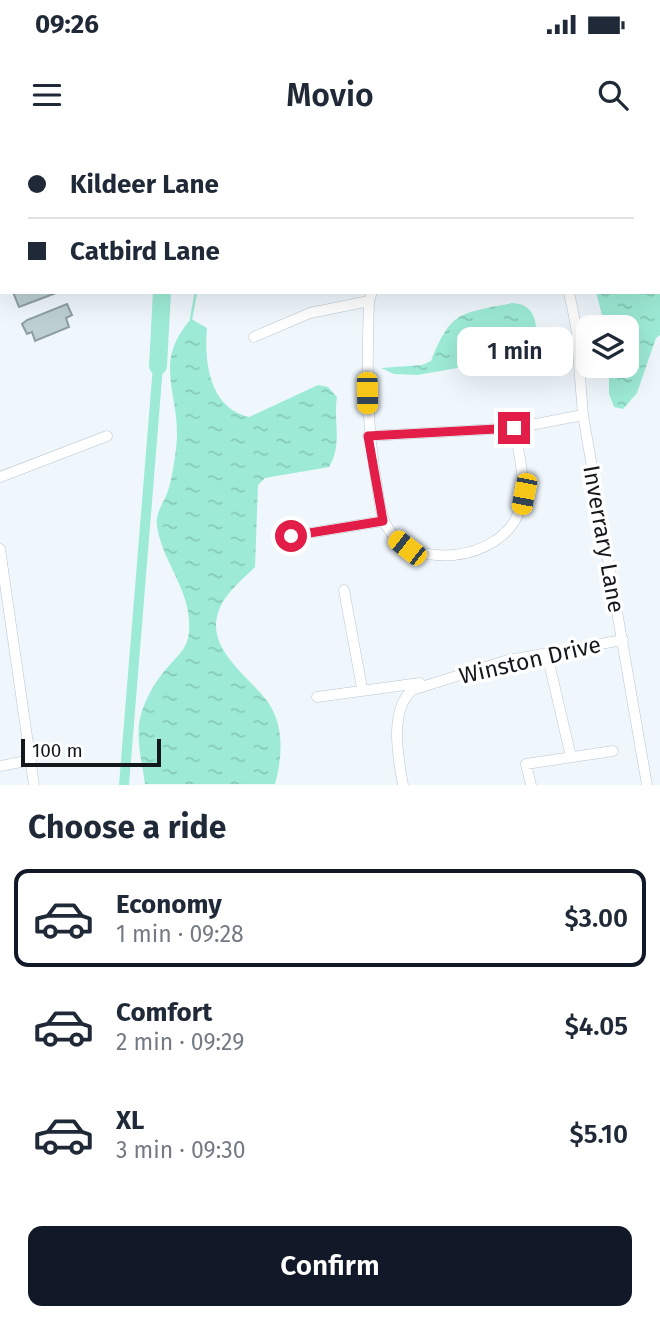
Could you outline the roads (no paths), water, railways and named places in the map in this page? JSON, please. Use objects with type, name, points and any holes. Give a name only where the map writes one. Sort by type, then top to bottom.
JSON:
[{"type":"street","name":"Inverrary Lane","points":[[569,294],[576,326],[583,415],[647,785]]},
{"type":"street","points":[[254,337],[310,313],[371,297],[368,436],[383,521],[395,539],[407,548],[432,555],[487,546],[503,538],[517,517],[524,494],[514,428]]},
{"type":"street","points":[[368,436],[514,428],[583,415]]},
{"type":"street","points":[[0,477],[107,436]]},
{"type":"street","points":[[291,536],[383,521]]},
{"type":"street","points":[[0,549],[2,583],[34,785]]},
{"type":"street","points":[[344,590],[362,688]]},
{"type":"street","name":"Winston Drive","points":[[400,784],[398,755],[401,707],[412,690],[508,660],[623,640]]},
{"type":"street","points":[[547,654],[570,757]]},
{"type":"street","points":[[317,697],[362,688],[442,681]]},
{"type":"street","points":[[531,785],[526,764],[613,751]]},
{"type":"street","points":[[0,766],[31,760]]},
{"type":"water","points":[[597,294],[660,294],[660,335],[656,338],[637,393],[623,409],[614,407],[609,394],[609,378],[639,378],[639,315],[602,315]]},
{"type":"water","points":[[512,303],[526,307],[536,324],[537,347],[522,362],[501,368],[457,368],[418,375],[394,374],[381,368],[422,365],[431,361],[445,332],[460,317],[480,309]]},
{"type":"water","points":[[191,319],[207,328],[208,368],[212,382],[225,404],[236,412],[249,417],[318,385],[328,387],[337,397],[336,450],[329,467],[265,478],[258,485],[255,567],[228,594],[218,613],[218,639],[224,651],[268,702],[277,722],[280,753],[275,784],[145,784],[139,738],[142,711],[156,682],[183,650],[189,630],[184,596],[164,550],[157,521],[169,486],[176,449],[176,413],[170,366],[172,351]]},
{"type":"waterway","points":[[158,366],[162,294]]},
{"type":"waterway","points":[[191,319],[196,294]]},
{"type":"waterway","points":[[124,785],[158,366]]}]
